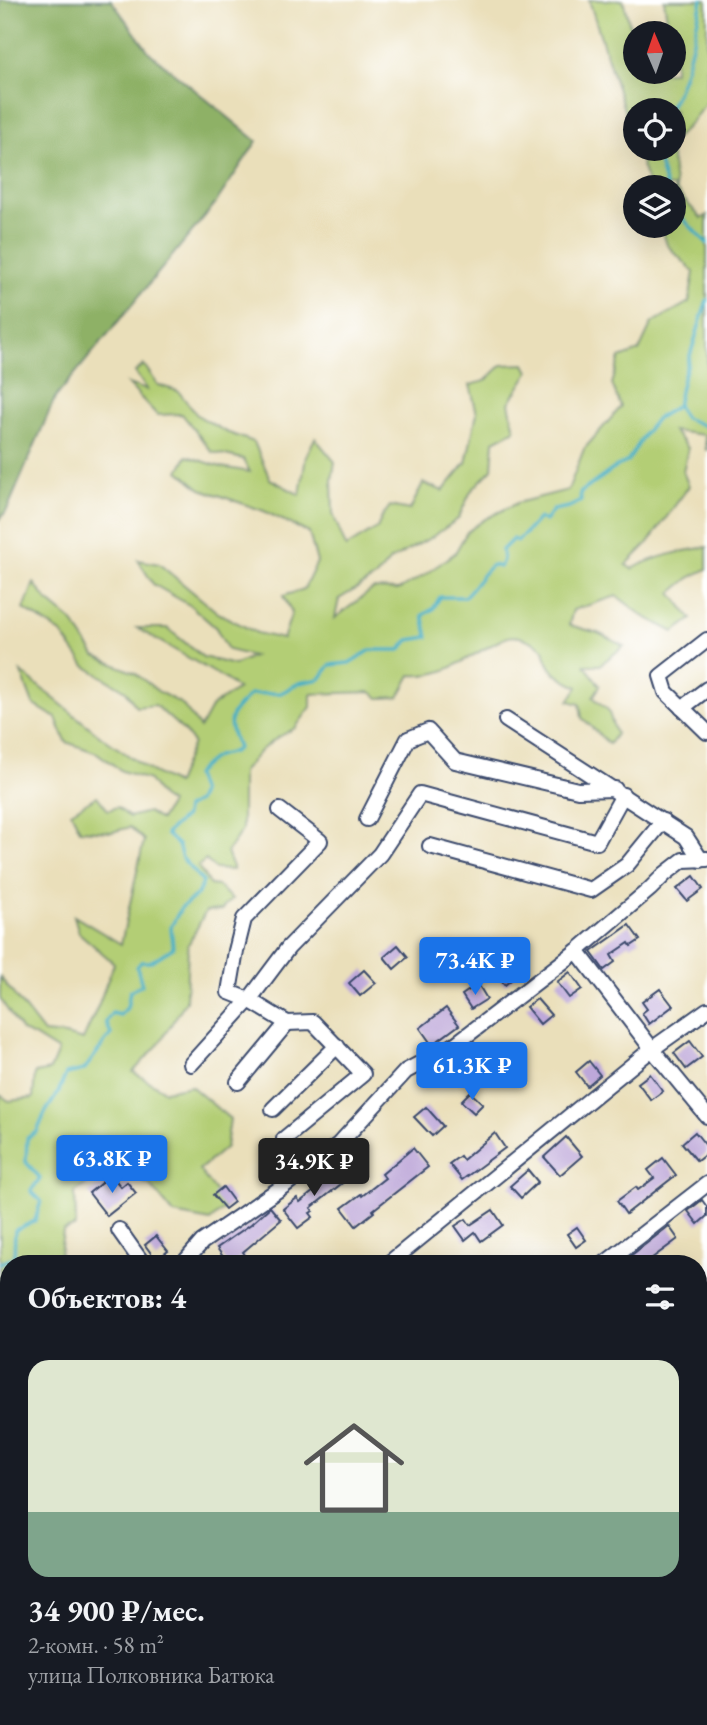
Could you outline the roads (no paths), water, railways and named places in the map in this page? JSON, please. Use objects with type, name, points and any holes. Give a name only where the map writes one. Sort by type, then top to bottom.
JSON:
[{"type":"street","points":[[707,640],[661,677],[666,692],[707,732]]},
{"type":"street","points":[[682,708],[707,689]]},
{"type":"street","points":[[506,720],[686,837],[704,860]]},
{"type":"street","points":[[367,819],[408,739],[428,731],[455,761],[578,790],[619,792]]},
{"type":"street","points":[[191,1064],[249,1000],[288,948],[380,854],[420,794],[597,842],[619,792]]},
{"type":"street","points":[[280,810],[320,841],[244,919],[229,992],[249,1000],[287,1023],[313,1022],[363,1074],[284,1139]]},
{"type":"street","points":[[430,846],[591,890],[627,865],[663,821]]},
{"type":"street","points":[[191,1255],[202,1242],[338,1145],[406,1071],[453,1046],[577,951],[683,860],[704,860]]},
{"type":"street","points":[[577,951],[707,1116]]},
{"type":"street","points":[[399,1255],[652,1049],[707,1010]]},
{"type":"street","points":[[238,1083],[287,1023]]},
{"type":"street","points":[[273,1109],[337,1046]]},
{"type":"street","points":[[616,1255],[707,1184]]},
{"type":"street","points":[[119,1230],[137,1255]]},
{"type":"waterway","points":[[675,98],[693,42],[702,0]]},
{"type":"waterway","points":[[658,161],[663,175]]},
{"type":"waterway","points":[[686,222],[707,243]]},
{"type":"waterway","points":[[677,406],[707,300]]},
{"type":"waterway","points":[[14,1255],[15,1230],[35,1221],[41,1201],[31,1191],[40,1178],[26,1162],[27,1138],[37,1132],[66,1074],[84,1070],[111,1034],[106,1022],[112,1013],[120,1015],[127,1008],[130,991],[142,985],[137,967],[141,962],[150,962],[173,948],[171,927],[181,908],[197,895],[203,882],[182,858],[178,845],[166,834],[185,816],[186,808],[197,802],[201,793],[195,775],[214,758],[238,748],[230,724],[237,708],[251,694],[281,693],[299,683],[320,679],[330,665],[349,663],[371,650],[400,650],[409,640],[428,637],[423,615],[433,609],[440,597],[464,597],[492,565],[500,567],[503,560],[502,550],[513,539],[518,541],[539,518],[545,521],[553,510],[581,501],[580,493],[628,461],[657,418],[677,406],[685,418],[707,427]]}]
